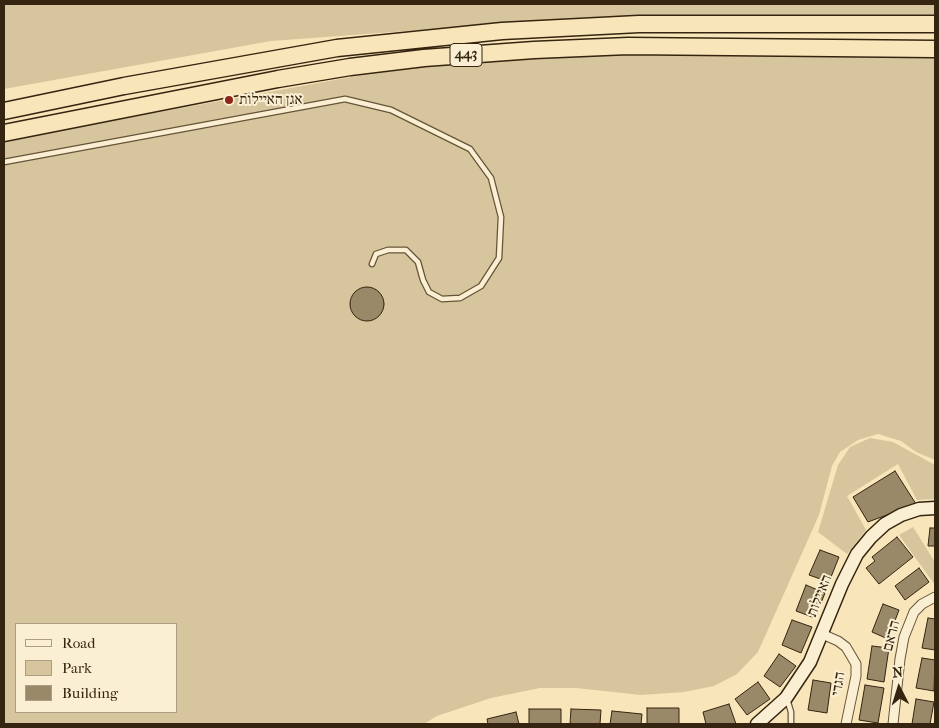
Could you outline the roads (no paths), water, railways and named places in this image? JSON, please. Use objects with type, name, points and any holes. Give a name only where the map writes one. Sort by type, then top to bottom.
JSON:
[{"type":"highway","name":"443","points":[[4,111],[124,86],[337,48],[502,31],[638,24],[935,24]]},
{"type":"highway","name":"443","points":[[4,133],[278,79],[350,67],[424,58],[534,50],[628,46],[935,49]]},
{"type":"street","name":"האיילות","points":[[757,724],[786,698],[810,662],[849,568],[871,537],[885,524],[901,515],[919,509],[935,508]]},
{"type":"street","name":"הראם","points":[[893,724],[904,637],[914,612],[922,604],[935,597]]},
{"type":"street","name":"הגדי","points":[[822,634],[846,647],[856,664],[856,676],[846,724]]},
{"type":"lane","points":[[4,162],[345,100],[391,110],[470,148],[491,178],[501,217],[499,258],[481,286],[460,298],[442,299],[429,292],[423,280],[418,262],[406,250],[388,250],[376,254],[372,264]]},
{"type":"lane","points":[[786,698],[791,712],[791,724]]},
{"type":"place","name":"אגן האיילות","points":[[229,100]]}]
